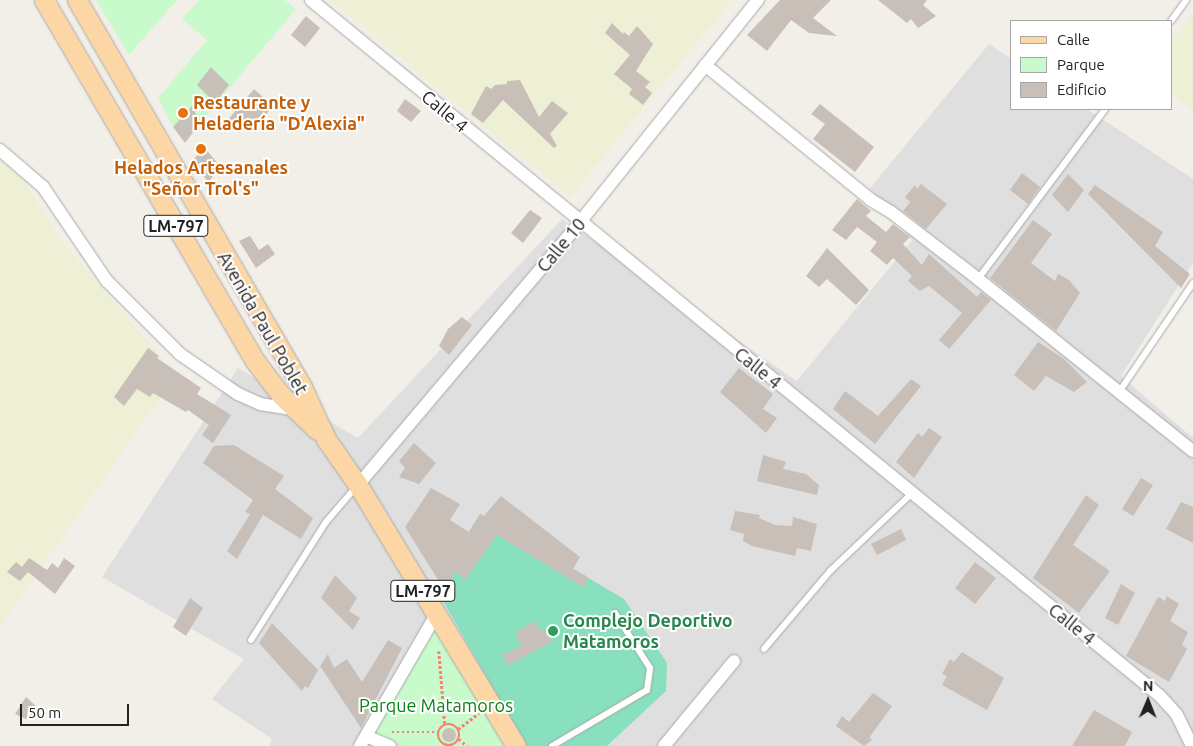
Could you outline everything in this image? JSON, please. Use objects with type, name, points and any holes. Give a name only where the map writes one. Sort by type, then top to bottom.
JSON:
[{"type":"main road","name":"Avenida Paul Poblet","points":[[44,0],[255,362],[296,410],[326,439]]},
{"type":"main road","name":"Avenida Paul Poblet","points":[[77,0],[302,387],[326,439],[358,485],[516,746]]},
{"type":"street","name":"Calle 4","points":[[311,0],[1160,696],[1189,728],[1192,746]]},
{"type":"street","name":"Calle 10","points":[[358,485],[580,222],[758,0]]},
{"type":"street","points":[[706,65],[871,200],[891,212],[978,279],[1193,451]]},
{"type":"street","points":[[0,150],[18,162],[43,187],[107,280],[180,354],[238,394],[260,404],[296,410]]},
{"type":"street","points":[[390,746],[363,741],[437,613]]},
{"type":"street","points":[[664,746],[734,661]]},
{"type":"lane","points":[[1171,20],[1186,0]]},
{"type":"lane","points":[[978,279],[1104,110]]},
{"type":"lane","points":[[1119,392],[1193,282]]},
{"type":"lane","points":[[251,640],[326,522],[358,485]]},
{"type":"lane","points":[[764,649],[832,570],[912,493]]},
{"type":"lane","points":[[552,746],[647,690],[650,668],[615,613]]},
{"type":"path","points":[[438,648],[446,724]]},
{"type":"path","points":[[458,729],[484,710]]},
{"type":"path","points":[[363,741],[374,731],[438,732],[446,724]]},
{"type":"path","points":[[446,724],[458,729]]},
{"type":"path","points":[[458,729],[459,739],[467,746]]},
{"type":"path","points":[[438,732],[441,742],[447,746],[459,739]]},
{"type":"shaded area","points":[[989,44],[1010,58],[1010,110],[1089,110],[1193,179],[1193,263],[1121,376],[1193,438],[1193,746],[269,746],[272,739],[212,699],[244,659],[102,577],[238,368],[358,438],[562,219],[797,381],[912,240],[870,188]]},
{"type":"green space","points":[[96,0],[177,0],[129,55]]},
{"type":"green space","points":[[199,0],[285,0],[296,9],[200,123],[192,107],[173,127],[158,98],[207,40],[182,19]]},
{"type":"green space","points":[[330,0],[732,0],[570,197]]},
{"type":"green space","points":[[1193,13],[1193,112],[1173,94],[1173,40]]},
{"type":"green space","points":[[0,162],[20,175],[65,245],[153,347],[174,379],[0,626]]},
{"type":"green space","name":"Complejo Deportivo Matamoros","points":[[480,514],[624,599],[667,663],[666,691],[607,746],[526,746],[435,587]]},
{"type":"green space","name":"Parque Matamoros","points":[[437,623],[508,746],[403,746],[371,731]]},
{"type":"building","points":[[780,0],[831,0],[813,18],[837,36],[809,33],[791,20],[767,51],[747,35]]},
{"type":"building","points":[[878,0],[927,0],[923,5],[936,16],[918,28],[911,19],[907,23]]},
{"type":"building","points":[[306,16],[320,28],[305,47],[291,35]]},
{"type":"building","points":[[612,23],[623,34],[624,32],[629,36],[637,26],[653,44],[636,71],[650,82],[645,87],[652,93],[643,105],[629,94],[632,89],[614,74],[630,55],[605,33]]},
{"type":"building","points":[[211,67],[229,85],[215,103],[197,85]]},
{"type":"building","points":[[520,80],[539,117],[552,101],[568,113],[550,134],[557,146],[554,148],[503,100],[483,123],[471,114],[486,86],[491,89],[495,85],[507,84],[507,81]]},
{"type":"building","points":[[254,89],[273,106],[255,128],[244,124],[240,130],[232,129],[226,122]]},
{"type":"building","points":[[405,99],[421,111],[411,122],[397,111]]},
{"type":"building","points":[[820,104],[874,147],[855,172],[813,139],[825,124],[811,114]]},
{"type":"building","points":[[192,106],[200,123],[185,143],[173,127]]},
{"type":"building","points":[[204,147],[220,166],[208,183],[194,159]]},
{"type":"building","points":[[1022,173],[1040,187],[1028,204],[1010,190]]},
{"type":"building","points":[[1068,174],[1084,190],[1068,212],[1052,195]]},
{"type":"building","points":[[921,184],[947,204],[926,229],[903,211],[910,202],[905,197],[915,185],[917,189]]},
{"type":"building","points":[[1095,185],[1163,232],[1155,246],[1190,274],[1181,288],[1088,194]]},
{"type":"building","points":[[857,199],[871,211],[866,216],[886,232],[893,224],[910,237],[903,244],[922,265],[929,254],[977,297],[981,292],[991,300],[949,349],[939,340],[962,313],[929,286],[920,291],[908,281],[912,276],[893,258],[887,265],[870,251],[877,242],[857,227],[846,240],[832,230]]},
{"type":"building","points":[[530,210],[542,218],[523,243],[511,233]]},
{"type":"building","points":[[1033,220],[1052,234],[1031,263],[1055,281],[1058,274],[1069,280],[1080,293],[1056,331],[990,278]]},
{"type":"building","points":[[250,236],[259,250],[268,244],[275,254],[256,268],[239,241]]},
{"type":"building","points":[[827,248],[869,290],[856,305],[827,279],[819,287],[806,276]]},
{"type":"building","points":[[462,317],[472,325],[449,355],[439,346],[448,329]]},
{"type":"building","points":[[1038,342],[1064,359],[1087,382],[1074,392],[1046,376],[1034,391],[1014,375]]},
{"type":"building","points":[[148,348],[159,356],[157,358],[201,388],[197,394],[231,415],[213,443],[202,435],[209,425],[188,410],[186,412],[153,393],[150,397],[137,389],[124,406],[114,397]]},
{"type":"building","points":[[739,368],[773,394],[763,409],[777,418],[766,433],[720,392]]},
{"type":"building","points":[[911,379],[921,386],[875,444],[833,409],[845,391],[878,416]]},
{"type":"building","points":[[929,428],[942,437],[914,478],[896,462],[918,433],[922,437]]},
{"type":"building","points":[[414,443],[436,463],[419,484],[399,477],[405,468],[399,461]]},
{"type":"building","points":[[234,445],[284,476],[275,489],[313,518],[301,539],[263,515],[237,559],[227,551],[250,514],[245,512],[253,500],[203,463],[214,446]]},
{"type":"building","points":[[763,455],[786,462],[783,469],[806,474],[819,485],[817,495],[757,481]]},
{"type":"building","points":[[1141,478],[1153,485],[1133,516],[1122,509]]},
{"type":"building","points":[[431,488],[460,504],[450,520],[469,532],[480,514],[484,516],[501,496],[580,557],[573,569],[588,577],[583,587],[497,535],[465,580],[456,571],[445,591],[405,527]]},
{"type":"building","points":[[1086,495],[1099,505],[1073,545],[1110,571],[1079,613],[1033,578]]},
{"type":"building","points":[[1181,502],[1193,507],[1193,543],[1166,529]]},
{"type":"building","points":[[735,511],[760,515],[759,518],[775,525],[792,526],[793,517],[817,524],[811,551],[797,548],[795,556],[752,546],[743,541],[744,534],[730,530]]},
{"type":"building","points":[[901,529],[906,540],[877,555],[871,544]]},
{"type":"building","points":[[29,558],[47,570],[52,563],[58,568],[64,558],[75,566],[55,594],[28,572],[20,581],[7,572],[16,562],[22,567]]},
{"type":"building","points":[[975,562],[996,578],[975,604],[955,588]]},
{"type":"building","points":[[335,575],[357,598],[349,611],[360,618],[353,630],[321,598]]},
{"type":"building","points":[[1121,584],[1135,593],[1118,625],[1105,618]]},
{"type":"building","points":[[1167,596],[1179,604],[1170,621],[1188,632],[1182,645],[1187,649],[1169,682],[1126,656],[1158,597],[1165,601]]},
{"type":"building","points":[[190,598],[203,608],[186,636],[173,627]]},
{"type":"building","points":[[534,621],[541,631],[545,629],[552,642],[508,665],[502,655],[521,646],[515,633]]},
{"type":"building","points":[[272,623],[318,670],[308,688],[305,686],[302,691],[259,643]]},
{"type":"building","points":[[388,640],[402,648],[361,728],[320,666],[328,654],[334,668],[347,659],[362,682]]},
{"type":"building","points":[[962,652],[1004,678],[987,710],[942,685],[947,676],[942,674],[950,659],[954,662]]},
{"type":"building","points":[[873,693],[892,706],[869,738],[872,740],[864,746],[836,726],[842,716],[849,722]]},
{"type":"building","points":[[26,697],[37,707],[32,717],[26,719],[15,714]]},
{"type":"building","points":[[1094,710],[1132,732],[1125,746],[1072,746]]},
{"type":"building","points":[[449,728],[454,730],[456,735],[454,740],[449,742],[444,740],[442,735],[444,730]]},
{"type":"place","name":"Restaurante y Heladería \"D'Alexia\"","points":[[183,113]]},
{"type":"place","name":"Helados Artesanales \"Señor Trol's\"","points":[[201,149]]},
{"type":"place","name":"Complejo Deportivo Matamoros","points":[[553,631]]}]
